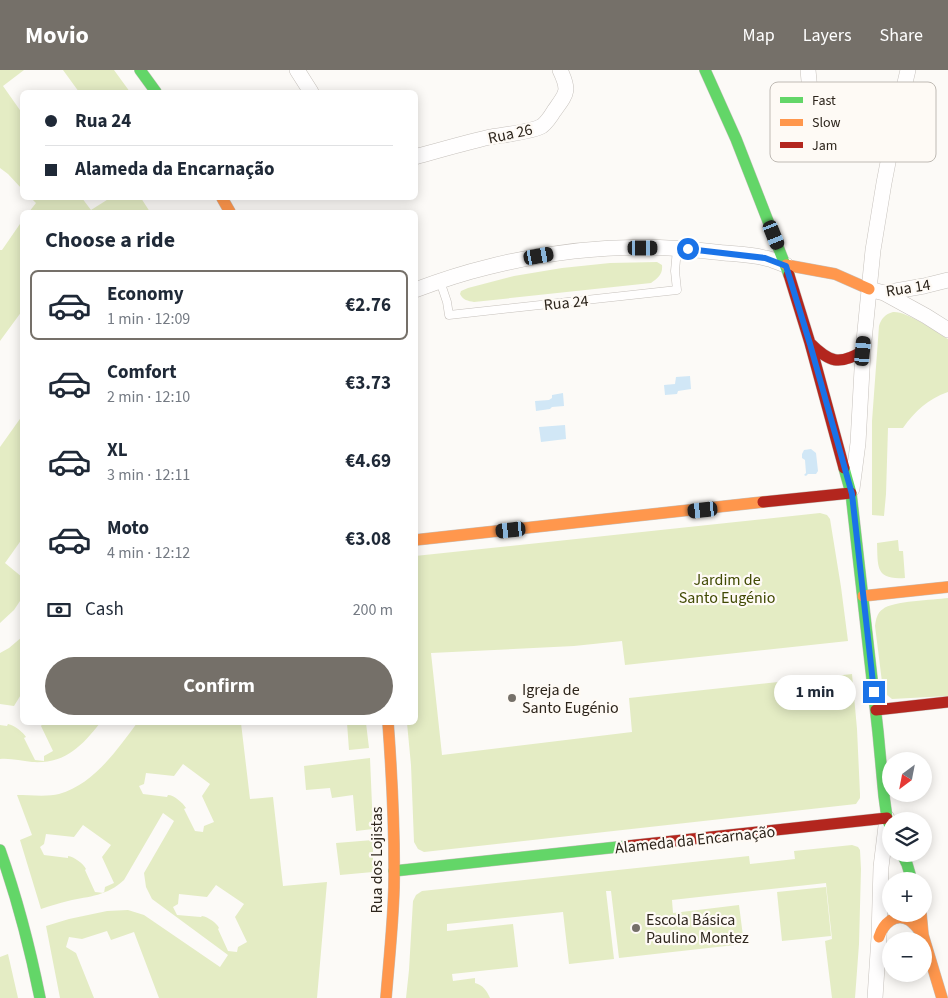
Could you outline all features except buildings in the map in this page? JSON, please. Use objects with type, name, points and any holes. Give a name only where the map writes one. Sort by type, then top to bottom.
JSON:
[{"type":"street","points":[[140,70],[155,90]]},
{"type":"street","points":[[297,70],[310,90]]},
{"type":"street","name":"Rua 26","points":[[418,156],[457,145],[541,127],[565,95],[566,85],[560,70]]},
{"type":"street","points":[[705,70],[736,139],[786,266],[852,494],[888,812]]},
{"type":"street","points":[[852,494],[858,443],[863,351],[873,250],[888,162]]},
{"type":"street","points":[[418,289],[487,267],[557,253],[628,247],[676,248],[765,258],[786,266],[835,274],[869,289]]},
{"type":"street","name":"Rua 14","points":[[869,289],[884,293],[948,280]]},
{"type":"street","points":[[884,293],[948,330]]},
{"type":"street","points":[[810,344],[824,356],[839,361],[847,360],[863,351]]},
{"type":"street","points":[[418,540],[852,494]]},
{"type":"street","points":[[863,596],[948,587]]},
{"type":"street","points":[[876,710],[948,702]]},
{"type":"street","name":"Rua dos Lojistas","points":[[386,998],[394,872],[393,788],[388,725]]},
{"type":"street","name":"Alameda da Encarnação","points":[[394,872],[882,825]]},
{"type":"street","points":[[0,850],[18,906],[40,998]]},
{"type":"street","points":[[875,998],[882,862]]},
{"type":"street","points":[[879,937],[884,926],[890,920],[904,917],[910,920],[921,932]]},
{"type":"street","points":[[932,965],[942,998]]},
{"type":"lane","name":"Rua 24","points":[[440,281],[449,315],[678,290],[675,271],[676,248]]},
{"type":"green space","points":[[0,70],[24,70],[3,86],[20,110],[20,187],[0,168]]},
{"type":"green space","points":[[63,70],[114,70],[129,90],[78,90]]},
{"type":"green space","points":[[33,200],[84,200],[91,210],[31,210],[36,203]]},
{"type":"green space","points":[[107,200],[142,200],[149,210],[91,210]]},
{"type":"green space","points":[[20,224],[20,314],[0,341],[0,250],[2,250]]},
{"type":"green space","points":[[657,262],[662,265],[662,271],[651,283],[474,302],[464,299],[460,294],[461,291],[468,288],[514,276],[562,268],[610,263]]},
{"type":"green space","points":[[893,312],[913,318],[948,339],[948,392],[922,406],[903,428],[888,428],[884,516],[872,515],[872,421],[879,326],[884,317]]},
{"type":"green space","points":[[20,419],[20,542],[5,563],[20,575],[20,601],[14,610],[0,623],[0,447]]},
{"type":"green space","name":"Jardim de Santo Eugénio","points":[[820,513],[827,515],[830,519],[848,641],[625,665],[622,641],[574,646],[431,653],[442,755],[632,732],[629,698],[852,674],[860,798],[856,804],[424,852],[418,849],[414,842],[407,725],[418,725],[418,556]]},
{"type":"green space","points":[[898,540],[899,551],[903,551],[905,578],[888,577],[883,574],[878,565],[877,543]]},
{"type":"green space","points":[[948,598],[948,696],[892,699],[883,690],[875,626],[878,614],[888,606],[895,604]]},
{"type":"green space","points":[[20,639],[20,696],[14,706],[0,704],[0,653]]},
{"type":"green space","points":[[8,724],[16,727],[25,735],[26,737],[24,738],[35,760],[44,761],[44,756],[53,751],[41,726],[98,725],[86,740],[63,757],[44,762],[0,759],[0,725],[7,726]]},
{"type":"green space","points":[[136,725],[241,725],[250,799],[273,797],[283,886],[327,882],[317,998],[159,998],[134,932],[111,940],[107,931],[82,939],[69,937],[66,947],[76,953],[94,998],[60,998],[46,926],[69,919],[107,911],[128,910],[144,915],[220,967],[228,955],[152,899],[146,887],[144,873],[174,821],[163,813],[124,880],[104,893],[105,887],[114,883],[102,857],[111,845],[83,825],[74,837],[46,834],[44,844],[40,847],[44,855],[68,858],[68,856],[78,861],[86,869],[95,892],[103,893],[41,909],[20,840],[32,835],[17,795],[55,795],[72,789],[94,774],[113,755]],"holes":[[[183,764],[210,784],[202,796],[214,822],[204,826],[203,832],[195,831],[184,809],[186,808],[173,796],[143,794],[139,786],[144,784],[146,773],[174,776]],[[216,885],[244,904],[235,917],[247,942],[238,947],[237,952],[228,951],[219,928],[212,920],[202,916],[177,915],[173,907],[178,904],[179,894],[207,897]]]},
{"type":"green space","points":[[347,725],[366,725],[369,748],[349,750]]},
{"type":"green space","points":[[370,758],[373,829],[356,831],[353,795],[332,798],[330,788],[306,790],[304,766]]},
{"type":"green space","points":[[373,840],[373,872],[340,875],[336,843]]},
{"type":"green space","points":[[852,845],[860,850],[861,869],[855,998],[832,998],[825,941],[832,939],[826,883],[672,900],[673,913],[739,905],[744,944],[619,958],[611,891],[606,891],[614,959],[569,964],[563,912],[447,924],[447,931],[513,924],[518,967],[452,974],[453,981],[475,978],[475,983],[488,993],[490,998],[406,998],[413,901],[416,895],[422,891],[749,856],[750,864],[795,859],[794,851]]},
{"type":"green space","points":[[826,887],[831,936],[782,941],[777,892]]},
{"type":"green space","points":[[8,954],[18,998],[0,998],[0,957]]},
{"type":"water","points":[[690,376],[691,389],[678,391],[677,394],[665,395],[664,385],[675,384],[676,377]]},
{"type":"water","points":[[563,393],[564,406],[536,411],[535,401],[549,400],[552,398],[552,395]]},
{"type":"water","points":[[565,425],[566,439],[541,442],[539,427]]},
{"type":"water","points":[[811,449],[816,453],[818,471],[816,474],[808,474],[806,476],[804,475],[806,473],[805,460],[802,458],[802,454],[804,450]]},
{"type":"traffic: fast","points":[[140,70],[155,90]]},
{"type":"traffic: fast","points":[[705,70],[736,139],[789,275]]},
{"type":"traffic: fast","points":[[844,468],[851,493],[886,812]]},
{"type":"traffic: fast","points":[[394,871],[627,846]]},
{"type":"traffic: fast","points":[[0,850],[23,923],[40,998]]},
{"type":"traffic: fast","points":[[906,862],[909,872]]},
{"type":"traffic: slow","points":[[223,200],[229,210]]},
{"type":"traffic: slow","points":[[786,265],[835,274],[869,289]]},
{"type":"traffic: slow","points":[[418,540],[763,502]]},
{"type":"traffic: slow","points":[[863,596],[948,587]]},
{"type":"traffic: slow","points":[[386,998],[394,887],[393,805],[388,725]]},
{"type":"traffic: slow","points":[[879,937],[883,928],[894,918],[899,917],[909,920],[921,932]]},
{"type":"traffic: slow","points":[[922,922],[923,935],[942,998]]},
{"type":"traffic: jam","points":[[789,275],[810,343],[844,468]]},
{"type":"traffic: jam","points":[[810,343],[823,354],[835,360],[847,359],[863,351]]},
{"type":"traffic: jam","points":[[763,502],[851,493]]},
{"type":"traffic: jam","points":[[876,710],[948,702]]},
{"type":"traffic: jam","points":[[627,846],[882,819]]},
{"type":"place","name":"Igreja de Santo Eugénio","points":[[512,698]]},
{"type":"place","name":"Escola Básica Paulino Montez","points":[[636,928]]},
{"type":"route","points":[[688,249],[765,258],[786,266],[852,494],[874,692]]}]
